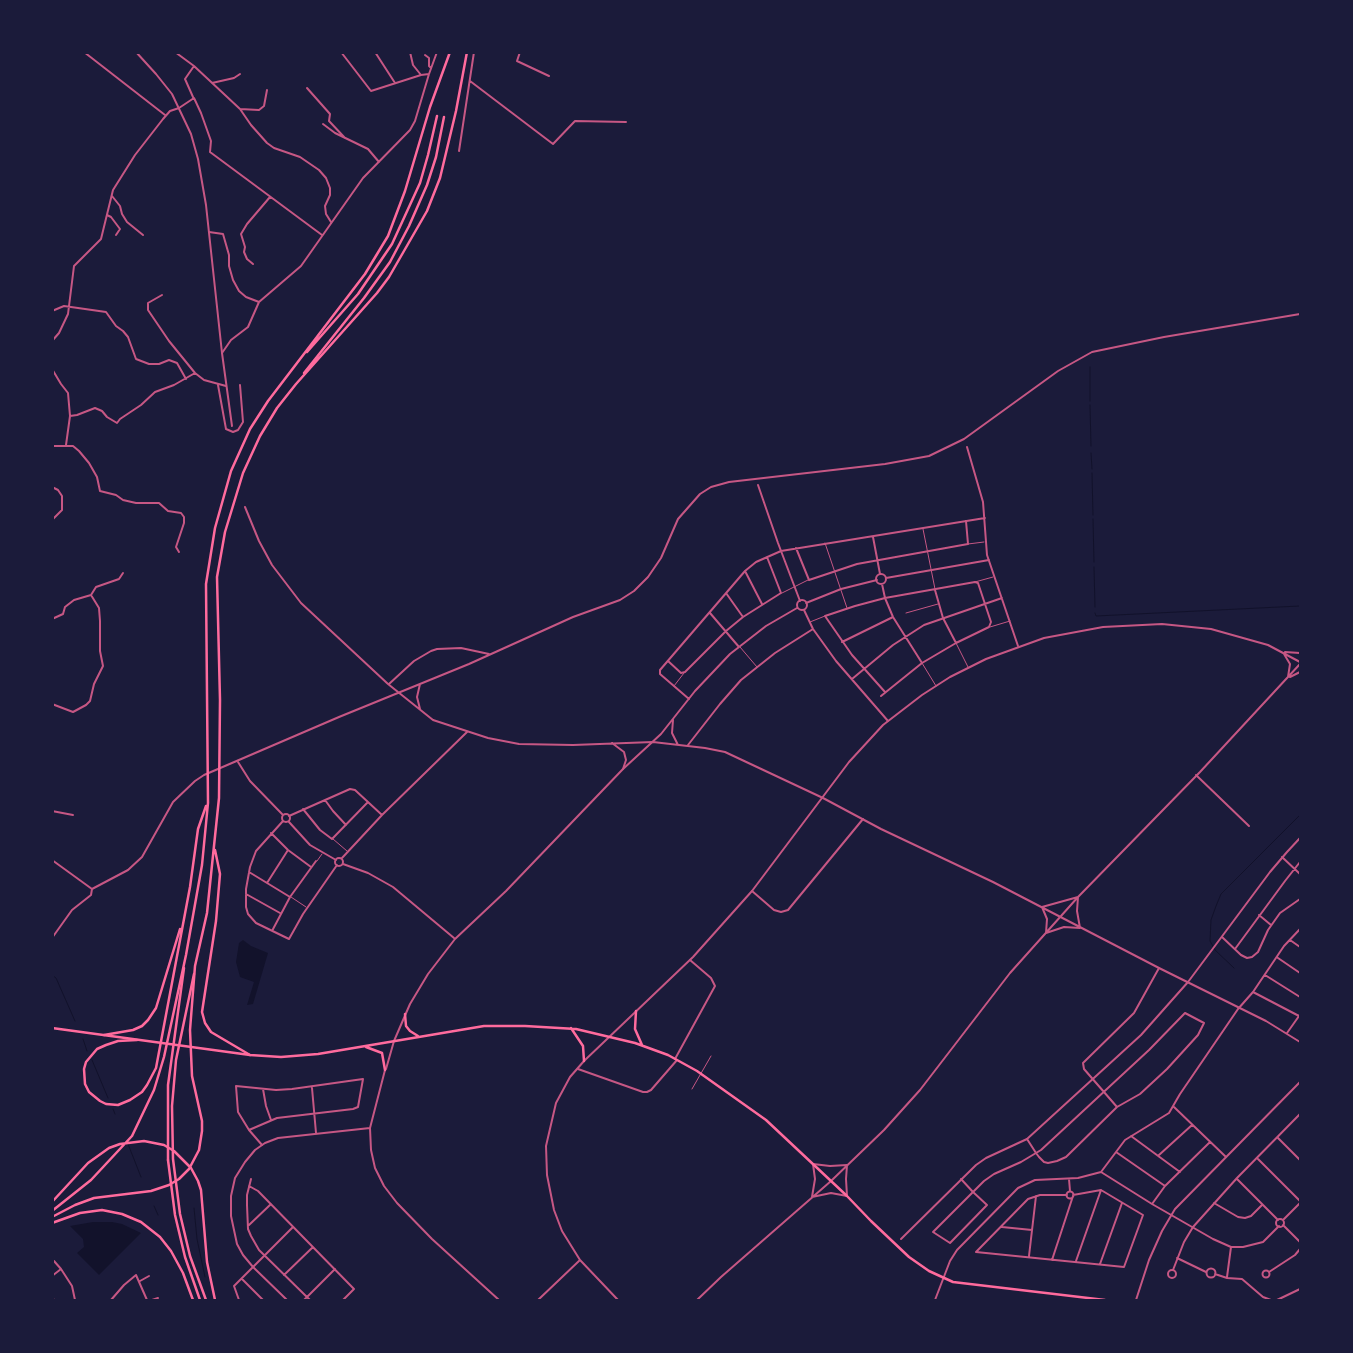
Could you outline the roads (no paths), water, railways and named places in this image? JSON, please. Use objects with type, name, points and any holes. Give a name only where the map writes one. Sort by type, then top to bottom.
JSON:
[{"type":"main road","points":[[52,1211],[92,1180],[132,1136],[157,1082],[164,1057],[186,954],[202,865],[208,802],[206,584],[213,538],[231,471],[250,429],[268,401],[365,274],[388,236],[450,52]]},
{"type":"main road","points":[[296,384],[377,293],[427,211],[440,178],[456,111],[467,52]]},
{"type":"main road","points":[[288,375],[358,294],[392,244],[420,183],[437,116]]},
{"type":"main road","points":[[206,1300],[190,1256],[180,1214],[172,1160],[172,1106],[176,1060],[207,913],[219,798],[220,734],[217,577],[222,546],[243,473],[260,436],[278,408],[390,262],[409,226],[427,185],[436,156],[444,118]]},
{"type":"main road","points":[[137,1040],[106,1044],[91,1055],[86,1062],[84,1077],[89,1092],[94,1097],[106,1104],[112,1105],[118,1105],[130,1100],[142,1092],[156,1068],[198,830],[208,802]]},
{"type":"main road","points":[[214,847],[220,874],[216,921],[202,1012],[211,1032],[250,1055]]},
{"type":"main road","points":[[104,1035],[133,1030],[142,1026],[148,1020],[156,1008],[184,916]]},
{"type":"main road","points":[[186,954],[170,1059],[167,1094],[167,1137],[175,1216],[185,1257],[200,1300]]},
{"type":"main road","points":[[52,1217],[74,1205],[94,1198],[157,1190],[174,1183],[184,1174],[196,1158],[201,1141],[202,1121],[192,1076],[190,1030],[195,966]]},
{"type":"main road","points":[[636,1011],[635,1029],[643,1046]]},
{"type":"main road","points":[[405,1014],[406,1026],[410,1032],[420,1036]]},
{"type":"main road","points":[[52,1028],[250,1055],[281,1057],[308,1055],[484,1026],[571,1028],[643,1046],[676,1060],[714,1081],[751,1108],[831,1180],[909,1257],[929,1271],[953,1282],[1105,1300]]},
{"type":"main road","points":[[571,1028],[583,1046],[584,1062]]},
{"type":"main road","points":[[365,1046],[382,1053],[385,1070]]},
{"type":"main road","points":[[52,1202],[88,1163],[109,1148],[120,1144],[144,1141],[164,1145],[174,1151],[191,1168],[201,1190],[204,1204],[207,1262],[215,1300]]},
{"type":"main road","points":[[52,1223],[80,1213],[102,1210],[122,1214],[141,1222],[160,1237],[171,1251],[193,1300]]},
{"type":"street","points":[[84,52],[166,115]]},
{"type":"street","points":[[136,52],[172,94],[191,134],[198,159],[209,232],[232,426]]},
{"type":"street","points":[[175,52],[194,66],[240,109],[267,143],[274,148],[300,157],[319,170],[326,178],[330,188],[330,195],[325,206],[326,214],[332,222]]},
{"type":"street","points":[[341,52],[371,91],[428,74]]},
{"type":"street","points":[[375,52],[395,83]]},
{"type":"street","points":[[410,52],[414,65],[421,75]]},
{"type":"street","points":[[222,353],[231,340],[248,327],[258,302],[301,266],[363,178],[410,130],[415,121],[428,74],[437,52]]},
{"type":"street","points":[[459,151],[470,82],[469,73],[474,52]]},
{"type":"street","points":[[520,52],[517,61],[549,76]]},
{"type":"street","points":[[425,55],[430,58],[429,66],[431,68]]},
{"type":"street","points":[[194,66],[185,79],[202,113],[211,141],[210,152],[322,235]]},
{"type":"street","points":[[212,83],[234,78],[240,74]]},
{"type":"street","points":[[470,82],[552,144],[574,121],[626,122]]},
{"type":"street","points":[[307,88],[330,114],[329,121],[347,140]]},
{"type":"street","points":[[240,109],[259,110],[264,106],[267,90]]},
{"type":"street","points":[[52,341],[59,333],[68,314],[74,266],[100,239],[113,190],[135,155],[166,115],[194,98]]},
{"type":"street","points":[[323,124],[347,140],[368,149],[379,162]]},
{"type":"street","points":[[112,196],[120,206],[122,214],[128,222],[143,235]]},
{"type":"street","points":[[253,264],[247,259],[244,252],[245,247],[241,234],[270,197]]},
{"type":"street","points":[[107,215],[120,228],[116,236]]},
{"type":"street","points":[[209,232],[223,234],[229,255],[229,266],[234,280],[246,297],[258,302]]},
{"type":"street","points":[[162,295],[148,303],[148,310],[169,341],[195,373],[204,380],[226,386]]},
{"type":"street","points":[[52,311],[69,306],[106,312],[116,326],[123,330],[128,337],[136,359],[149,364],[159,364],[168,360],[177,363],[186,378]]},
{"type":"street","points":[[52,938],[72,910],[91,894],[92,889],[128,870],[142,857],[173,802],[187,787],[204,775],[573,618],[620,600],[634,592],[655,568],[678,519],[694,500],[711,487],[729,482],[885,464],[929,456],[964,439],[1058,371],[1092,352],[1125,344],[1300,314]]},
{"type":"street","points":[[52,369],[68,393],[70,416],[66,445]]},
{"type":"street","points":[[70,416],[95,408],[102,410],[107,417],[117,423],[141,405],[154,392],[174,385],[195,373]]},
{"type":"street","points":[[218,384],[226,429],[233,432],[238,430],[243,422],[240,385]]},
{"type":"street","points":[[52,446],[73,446],[79,451],[89,462],[97,477],[100,491],[136,503],[159,503],[168,511],[181,513],[184,517],[184,523],[176,547],[179,552]]},
{"type":"street","points":[[967,447],[983,502],[989,560],[1018,646]]},
{"type":"street","points":[[758,484],[800,600],[806,603],[840,589],[877,580]]},
{"type":"street","points":[[52,487],[58,490],[62,496],[62,510],[52,520]]},
{"type":"street","points":[[245,507],[259,541],[272,566],[285,585],[301,603],[388,684],[434,720],[488,738],[519,744],[573,745],[653,742],[725,752],[823,798],[1042,907],[1287,1033],[1300,1042]]},
{"type":"street","points":[[689,699],[660,674],[660,670],[745,571],[756,562],[781,551],[796,548],[985,518]]},
{"type":"street","points":[[966,521],[968,544]]},
{"type":"street","points":[[922,528],[943,618],[968,668]]},
{"type":"street","points":[[873,537],[880,574],[877,576],[877,580]]},
{"type":"street","points":[[674,686],[685,672],[726,631],[743,617],[781,593],[809,580],[834,570],[878,560],[986,542]]},
{"type":"street","points":[[826,543],[847,608]]},
{"type":"street","points":[[796,548],[809,580]]},
{"type":"street","points":[[766,557],[781,593]]},
{"type":"street","points":[[886,578],[989,560]]},
{"type":"street","points":[[745,571],[762,604]]},
{"type":"street","points":[[52,620],[63,614],[64,607],[74,600],[91,596],[96,587],[119,579],[122,573]]},
{"type":"street","points":[[880,574],[885,575],[886,578]]},
{"type":"street","points":[[810,622],[847,608],[885,598],[935,590],[995,577]]},
{"type":"street","points":[[882,584],[886,578]]},
{"type":"street","points":[[877,580],[879,584],[882,584],[885,598],[893,617],[936,686]]},
{"type":"street","points":[[974,582],[978,583],[991,622],[989,627]]},
{"type":"street","points":[[726,593],[743,617]]},
{"type":"street","points":[[52,704],[73,712],[86,705],[90,701],[94,684],[103,666],[99,644],[99,608],[91,596]]},
{"type":"street","points":[[852,679],[905,636],[924,625],[1002,598]]},
{"type":"street","points":[[798,608],[797,604],[800,600]]},
{"type":"street","points":[[804,610],[806,603]]},
{"type":"street","points":[[906,613],[939,604]]},
{"type":"street","points":[[499,1300],[432,1239],[397,1203],[384,1186],[375,1168],[371,1150],[370,1128],[394,1041],[410,1004],[428,974],[455,939],[506,891],[623,769],[653,742],[711,673],[739,647],[766,626],[798,608],[804,610],[814,630],[836,661],[888,721]]},
{"type":"street","points":[[710,613],[757,667]]},
{"type":"street","points":[[826,616],[842,642],[885,692]]},
{"type":"street","points":[[842,642],[893,617]]},
{"type":"street","points":[[881,696],[922,663],[956,643],[989,627],[1010,621]]},
{"type":"street","points":[[618,1300],[580,1260],[562,1231],[554,1210],[547,1175],[546,1146],[556,1103],[570,1077],[608,1037],[690,960],[752,891],[849,762],[864,744],[888,721],[936,686],[986,659],[1018,646],[1069,632],[1103,626],[1162,624],[1201,627],[1268,645],[1300,663],[1196,775],[1078,897],[1010,973],[920,1090],[884,1130],[697,1300]]},
{"type":"street","points":[[688,746],[729,693],[757,667],[789,643],[814,630]]},
{"type":"street","points":[[388,684],[414,661],[430,651],[461,648],[489,654]]},
{"type":"street","points":[[1283,652],[1300,653]]},
{"type":"street","points":[[1283,652],[1290,664],[1288,678]]},
{"type":"street","points":[[668,661],[681,673],[685,672]]},
{"type":"street","points":[[1288,678],[1300,672]]},
{"type":"street","points":[[420,684],[417,697],[420,709]]},
{"type":"street","points":[[673,720],[672,733],[678,745]]},
{"type":"street","points":[[283,821],[289,822],[310,845],[322,854],[336,860],[342,858],[382,815],[467,732]]},
{"type":"street","points":[[612,743],[624,752],[626,760],[623,769]]},
{"type":"street","points":[[238,762],[250,782],[284,815],[289,816],[350,789],[355,790],[382,815]]},
{"type":"street","points":[[1196,775],[1249,826]]},
{"type":"street","points":[[325,800],[346,824]]},
{"type":"street","points":[[332,839],[368,803]]},
{"type":"street","points":[[303,809],[320,830],[348,851]]},
{"type":"street","points":[[52,811],[73,815]]},
{"type":"street","points":[[284,815],[282,817],[283,821],[256,851],[249,872],[246,908],[248,914],[256,923],[289,939],[337,865],[336,860]]},
{"type":"street","points":[[289,816],[289,822]]},
{"type":"street","points":[[752,891],[774,910],[781,912],[788,910],[863,818]]},
{"type":"street","points":[[271,833],[288,850],[311,867]]},
{"type":"street","points":[[901,1239],[980,1161],[1027,1139],[1141,1035],[1188,982],[1282,857],[1300,838]]},
{"type":"street","points":[[267,883],[288,850]]},
{"type":"street","points":[[272,931],[290,897],[322,854]]},
{"type":"street","points":[[1282,857],[1300,874]]},
{"type":"street","points":[[342,858],[343,864]]},
{"type":"street","points":[[52,860],[92,889]]},
{"type":"street","points":[[1235,949],[1300,862]]},
{"type":"street","points":[[337,865],[343,864],[368,873],[393,887],[455,939]]},
{"type":"street","points":[[249,872],[308,908]]},
{"type":"street","points":[[246,894],[280,913]]},
{"type":"street","points":[[1042,907],[1078,897]]},
{"type":"street","points":[[1078,897],[1077,911],[1080,928]]},
{"type":"street","points":[[1222,937],[1244,957],[1252,957],[1260,948],[1271,925],[1282,910],[1300,899]]},
{"type":"street","points":[[1042,907],[1047,919],[1046,933]]},
{"type":"street","points":[[1259,916],[1271,925]]},
{"type":"street","points":[[1046,933],[1064,927],[1080,928]]},
{"type":"street","points":[[935,1300],[950,1261],[958,1250],[1018,1188],[1035,1180],[1078,1178],[1101,1172],[1125,1140],[1162,1118],[1173,1106],[1238,1009],[1253,992],[1300,928]]},
{"type":"street","points":[[1290,940],[1300,948]]},
{"type":"street","points":[[1277,957],[1300,973]]},
{"type":"street","points":[[578,1069],[643,1092],[651,1090],[676,1060],[715,986],[711,978],[690,960]]},
{"type":"street","points":[[1118,1107],[1092,1079],[1083,1066],[1084,1061],[1134,1013],[1159,968]]},
{"type":"street","points":[[1265,974],[1300,997]]},
{"type":"street","points":[[1253,992],[1300,1016],[1287,1033]]},
{"type":"street","points":[[961,1179],[973,1192],[987,1205],[950,1243],[932,1232],[973,1192],[988,1177],[1036,1153],[1149,1050],[1185,1013],[1204,1023],[1198,1035],[1167,1069],[1136,1097],[1118,1107],[1066,1157],[1048,1163],[1041,1160],[1036,1153],[1027,1139]]},
{"type":"street","points":[[692,1089],[711,1056]]},
{"type":"street","points":[[249,1130],[271,1120],[315,1115],[358,1107],[363,1079],[312,1088],[276,1090],[236,1086],[238,1112],[249,1130],[262,1145]]},
{"type":"street","points":[[1136,1300],[1149,1260],[1162,1231],[1175,1209],[1300,1082]]},
{"type":"street","points":[[312,1088],[316,1133]]},
{"type":"street","points":[[263,1089],[271,1120]]},
{"type":"street","points":[[1173,1106],[1226,1157]]},
{"type":"street","points":[[1173,1270],[1193,1226],[1300,1114]]},
{"type":"street","points":[[1158,1156],[1192,1125]]},
{"type":"street","points":[[286,1300],[253,1267],[237,1244],[231,1216],[231,1196],[235,1178],[245,1162],[262,1145],[278,1138],[370,1128]]},
{"type":"street","points":[[1130,1136],[1180,1172]]},
{"type":"street","points":[[1278,1138],[1300,1160]]},
{"type":"street","points":[[1152,1204],[1165,1186],[1210,1142]]},
{"type":"street","points":[[1115,1152],[1165,1186]]},
{"type":"street","points":[[1258,1159],[1300,1202],[1283,1220],[1283,1225],[1300,1242]]},
{"type":"street","points":[[812,1197],[815,1179],[813,1164],[847,1165]]},
{"type":"street","points":[[812,1197],[831,1193],[847,1196],[847,1165]]},
{"type":"street","points":[[1101,1172],[1152,1204],[1213,1239],[1231,1247],[1242,1247],[1263,1242],[1279,1226],[1283,1225]]},
{"type":"street","points":[[1052,1260],[1073,1196],[1070,1191],[1069,1178]]},
{"type":"street","points":[[1237,1178],[1278,1220],[1283,1220]]},
{"type":"street","points":[[251,1179],[247,1205],[248,1225],[254,1243],[310,1300]]},
{"type":"street","points":[[249,1186],[258,1191],[354,1289],[343,1300]]},
{"type":"street","points":[[1076,1262],[1101,1190]]},
{"type":"street","points":[[1101,1190],[1143,1215],[1124,1267],[976,1252],[1028,1199],[1040,1195],[1067,1195],[1069,1198],[1101,1190]]},
{"type":"street","points":[[1067,1195],[1070,1191]]},
{"type":"street","points":[[1029,1257],[1036,1196]]},
{"type":"street","points":[[1100,1264],[1122,1203]]},
{"type":"street","points":[[1213,1203],[1238,1217],[1245,1218],[1251,1216],[1262,1205]]},
{"type":"street","points":[[248,1225],[271,1204]]},
{"type":"street","points":[[1278,1220],[1276,1223],[1279,1226]]},
{"type":"street","points":[[239,1300],[234,1286],[293,1227]]},
{"type":"street","points":[[1000,1227],[1032,1230]]},
{"type":"street","points":[[284,1275],[313,1247]]},
{"type":"street","points":[[1227,1278],[1231,1247]]},
{"type":"street","points":[[1269,1272],[1300,1250]]},
{"type":"street","points":[[1178,1258],[1206,1272],[1210,1277],[1215,1274]]},
{"type":"street","points":[[538,1300],[580,1260]]},
{"type":"street","points":[[54,1261],[72,1286],[75,1300]]},
{"type":"street","points":[[1206,1272],[1209,1268],[1214,1270],[1215,1274],[1247,1282],[1263,1297],[1271,1300]]},
{"type":"street","points":[[52,1276],[61,1269]]},
{"type":"street","points":[[304,1300],[335,1269]]},
{"type":"street","points":[[111,1300],[136,1275],[148,1300]]},
{"type":"street","points":[[140,1281],[149,1276]]},
{"type":"street","points":[[241,1279],[261,1300]]},
{"type":"street","points":[[1277,1300],[1300,1288]]},
{"type":"street","points":[[152,1300],[158,1298]]},
{"type":"waterway","points":[[1090,367],[1090,401]]},
{"type":"waterway","points":[[1090,405],[1091,446]]},
{"type":"waterway","points":[[1091,453],[1092,469]]},
{"type":"waterway","points":[[1092,473],[1093,515]]},
{"type":"waterway","points":[[1093,519],[1094,562]]},
{"type":"waterway","points":[[1094,567],[1095,607]]},
{"type":"waterway","points":[[1095,613],[1096,616],[1300,606]]},
{"type":"waterway","points":[[1234,968],[1215,950],[1210,941],[1211,920],[1221,894],[1300,815]]},
{"type":"waterway","points":[[52,975],[56,978],[75,1021]]},
{"type":"waterway","points":[[83,1039],[87,1051]]},
{"type":"waterway","points":[[92,1060],[108,1098]]},
{"type":"waterway","points":[[113,1109],[115,1114]]},
{"type":"waterway","points":[[128,1144],[141,1177]]},
{"type":"waterway","points":[[154,1206],[158,1215]]},
{"type":"waterway","points":[[194,1208],[197,1239],[205,1277]]}]
